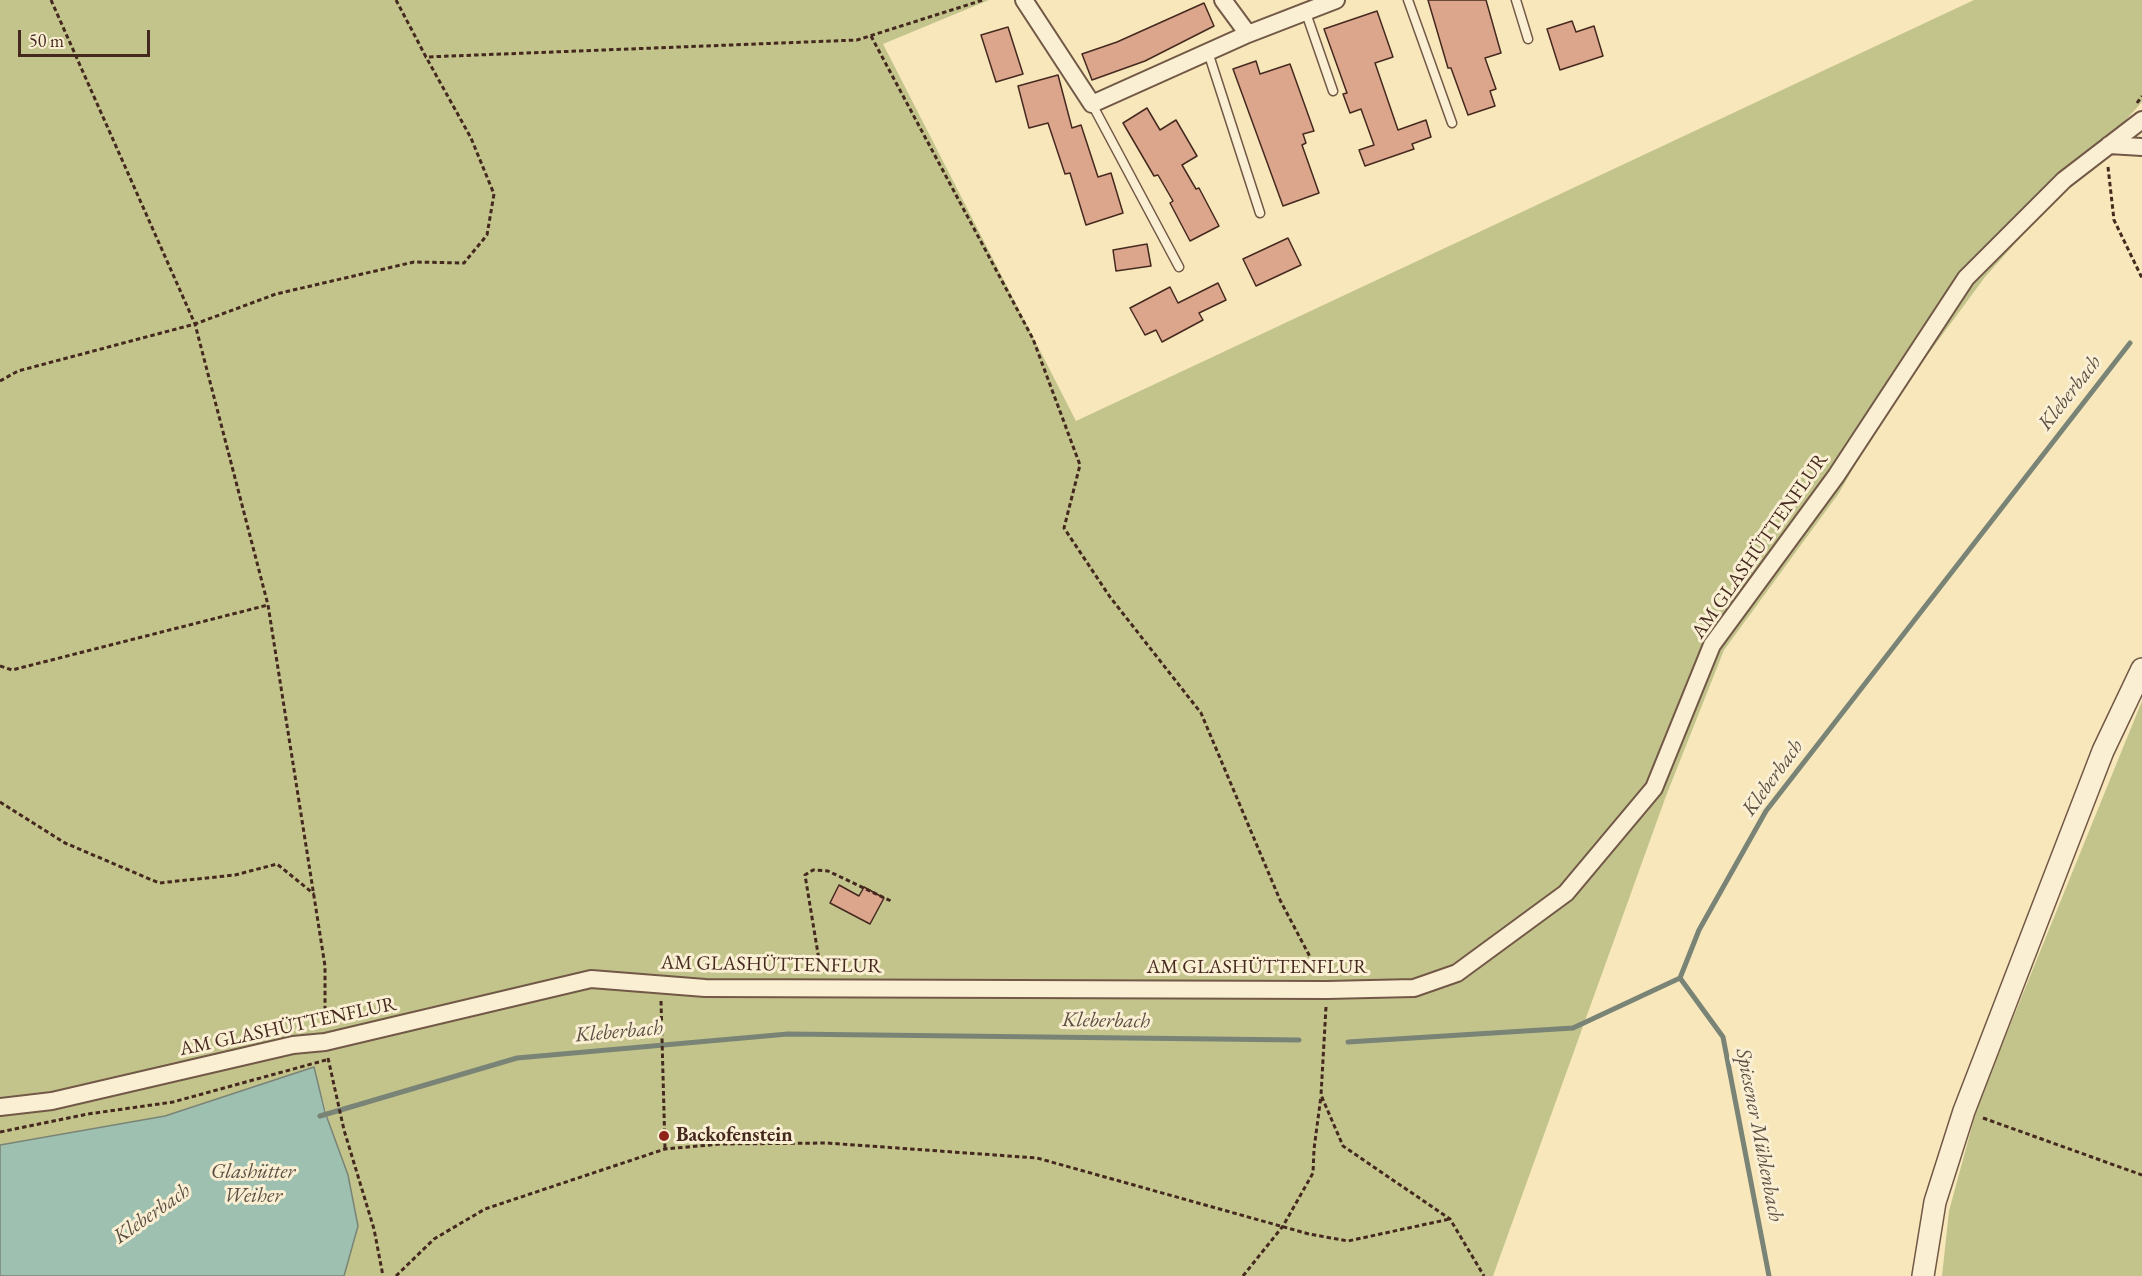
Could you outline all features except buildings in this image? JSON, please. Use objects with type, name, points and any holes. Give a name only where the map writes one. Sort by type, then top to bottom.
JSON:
[{"type":"street","points":[[1023,0],[1092,104],[1248,34],[1336,0]]},
{"type":"street","points":[[1223,0],[1248,34]]},
{"type":"street","name":"AM GLASHÜTTENFLUR","points":[[0,1107],[52,1101],[293,1045],[325,1042],[591,979],[705,988],[1327,990],[1414,988],[1457,973],[1566,893],[1654,788],[1712,645],[1836,476],[1966,278],[2064,180],[2142,120]]},
{"type":"street","points":[[2109,145],[2142,147]]},
{"type":"street","points":[[1923,1276],[1935,1202],[1964,1111],[2103,752],[2142,669]]},
{"type":"lane","points":[[1408,0],[1452,123]]},
{"type":"lane","points":[[1516,0],[1528,39]]},
{"type":"lane","points":[[1306,13],[1333,92]]},
{"type":"lane","points":[[1208,52],[1260,213]]},
{"type":"lane","points":[[1092,104],[1179,267]]},
{"type":"path","points":[[51,0],[195,324],[268,605],[325,966],[325,1042]]},
{"type":"path","points":[[0,381],[18,371],[195,324],[276,294],[299,288],[414,262],[464,263],[488,235],[494,194],[471,138],[396,0]]},
{"type":"path","points":[[426,57],[857,40],[983,0]]},
{"type":"path","points":[[871,36],[1033,339],[1080,465],[1064,528],[1110,597],[1201,713],[1280,900],[1327,990],[1321,1095],[1313,1173],[1283,1226],[1243,1276]]},
{"type":"path","points":[[2109,145],[2108,179],[2114,220],[2142,278]]},
{"type":"path","points":[[0,666],[12,670],[268,605]]},
{"type":"path","points":[[0,802],[65,843],[159,883],[235,875],[277,864],[314,894]]},
{"type":"path","points":[[824,989],[805,875],[813,870],[828,871],[891,901]]},
{"type":"path","points":[[661,983],[665,1149]]},
{"type":"path","points":[[0,1132],[88,1114],[173,1102],[280,1072],[316,1065],[328,1059],[344,1130],[374,1229],[383,1276]]},
{"type":"path","points":[[1321,1095],[1343,1146],[1450,1219],[1485,1276]]},
{"type":"path","points":[[1964,1111],[2142,1175]]},
{"type":"path","points":[[396,1276],[434,1239],[485,1209],[665,1149],[722,1144],[827,1143],[1037,1158],[1283,1226],[1348,1241],[1450,1219]]},
{"type":"green space","points":[[0,0],[989,0],[883,44],[1076,421],[1974,0],[2142,0],[2142,102],[1985,277],[1886,411],[1839,493],[1724,650],[1666,796],[1493,1276],[344,1276],[358,1226],[314,1068],[165,1116],[0,1145]]},
{"type":"green space","points":[[2142,701],[2142,1276],[1942,1276],[1949,1211],[1978,1104]]},
{"type":"water","name":"Glashütter Weiher","points":[[314,1067],[325,1112],[348,1175],[358,1226],[344,1276],[0,1276],[0,1145],[165,1116]]},
{"type":"waterway","name":"Kleberbach","points":[[1348,1042],[1573,1028],[1680,978],[1699,930],[1766,811],[2130,343]]},
{"type":"waterway","name":"Spiesener Mühlenbach","points":[[1680,978],[1723,1037],[1769,1276]]},
{"type":"waterway","name":"Kleberbach","points":[[320,1116],[517,1058],[788,1034],[1299,1040]]},
{"type":"place","name":"Backofenstein","points":[[664,1136]]}]
